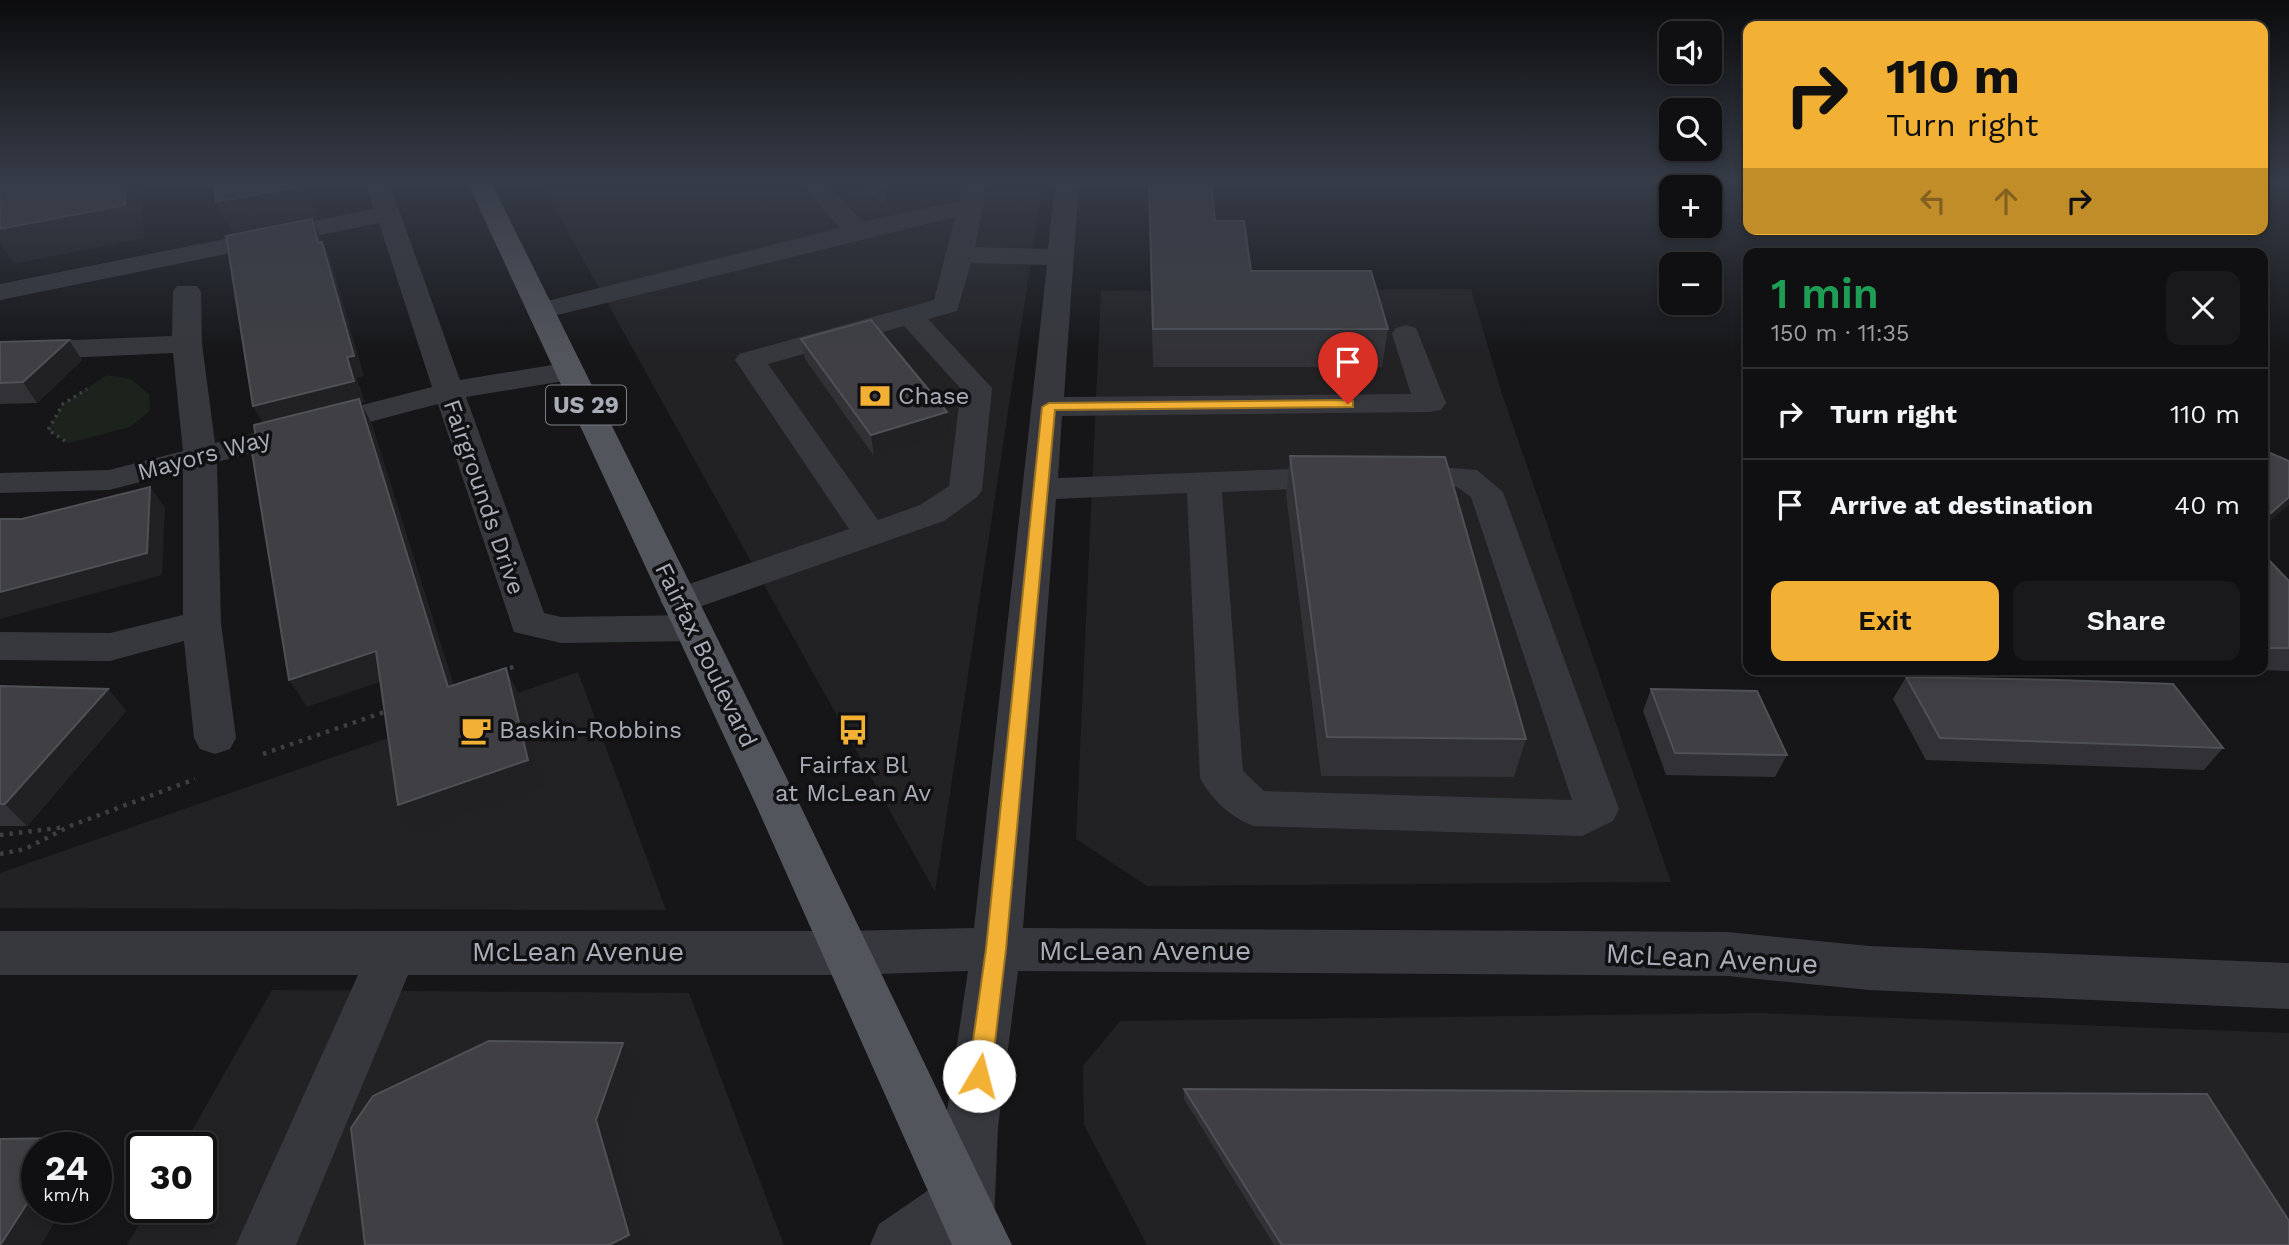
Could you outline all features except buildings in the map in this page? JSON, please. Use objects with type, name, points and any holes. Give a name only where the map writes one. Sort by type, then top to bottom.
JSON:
[{"type":"main road","name":"Fairfax Boulevard","points":[[507,240],[846,953],[969,1231]]},
{"type":"street","points":[[0,292],[258,240]]},
{"type":"street","name":"Fairgrounds Drive","points":[[396,240],[527,623],[562,630],[686,615],[871,535],[932,513],[965,490],[977,388],[909,315]]},
{"type":"street","points":[[541,310],[821,240]]},
{"type":"street","points":[[871,535],[750,360],[947,304],[963,240]]},
{"type":"street","points":[[900,1245],[969,1231],[1049,407],[1062,240]]},
{"type":"street","points":[[960,255],[1061,257]]},
{"type":"street","points":[[187,292],[187,344],[200,456],[202,623],[215,738]]},
{"type":"street","points":[[1049,407],[1430,403],[1406,334]]},
{"type":"street","points":[[0,352],[187,344]]},
{"type":"street","name":"Mayors Way","points":[[0,483],[109,480],[448,392],[570,371]]},
{"type":"street","points":[[1041,489],[1402,474],[1465,477],[1486,492],[1597,809],[1582,818],[1254,808],[1222,778],[1204,484]]},
{"type":"street","points":[[0,646],[110,647],[202,623]]},
{"type":"street","name":"McLean Avenue","points":[[0,953],[846,953],[996,949],[1728,954],[1869,968],[2289,986]]},
{"type":"street","points":[[265,1245],[393,952]]},
{"type":"path","points":[[488,676],[527,662],[562,630]]},
{"type":"path","points":[[256,756],[398,707]]},
{"type":"path","points":[[0,854],[25,849],[70,826],[206,775]]},
{"type":"path","points":[[0,835],[70,826]]},
{"type":"shaded area","points":[[572,240],[1034,240],[935,892]]},
{"type":"shaded area","points":[[1471,289],[1502,394],[1671,882],[1147,886],[1076,839],[1101,291]]},
{"type":"shaded area","points":[[107,375],[131,379],[149,394],[150,411],[130,427],[68,443],[48,430],[63,404]]},
{"type":"shaded area","points":[[578,672],[666,910],[0,908],[0,873]]},
{"type":"shaded area","points":[[272,990],[689,993],[784,1245],[127,1245],[139,1223],[217,1223],[217,1132],[191,1132]]},
{"type":"shaded area","points":[[1760,1013],[2289,1033],[2289,1245],[1147,1245],[1084,1125],[1083,1066],[1120,1021]]},
{"type":"place","name":"Chase","points":[[875,396]]},
{"type":"place","name":"Baskin-Robbins","points":[[476,730]]},
{"type":"place","name":"Fairfax Bl at McLean Av","points":[[853,730]]},
{"type":"route","points":[[979,1076],[996,949],[1049,407],[1348,404]]}]
